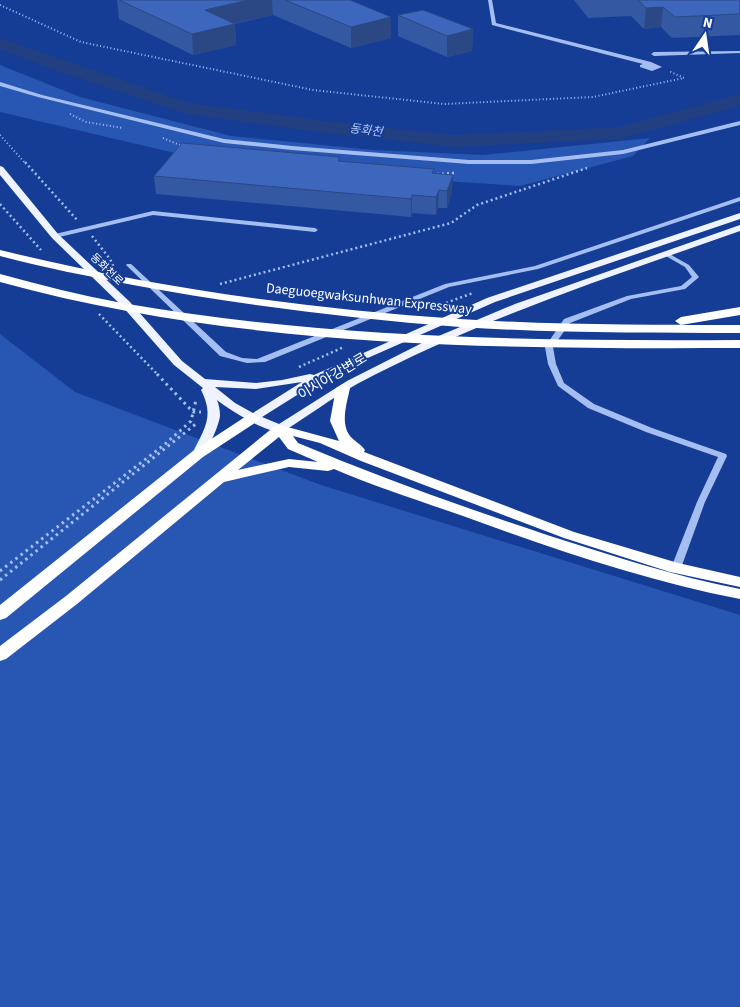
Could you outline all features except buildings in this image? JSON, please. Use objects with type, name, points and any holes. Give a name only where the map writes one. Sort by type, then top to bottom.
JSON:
[{"type":"highway","name":"Daeguoegwaksunhwan Expressway","points":[[4,254],[90,274],[272,304],[460,323],[620,328],[740,329]]},
{"type":"highway","points":[[0,278],[113,305],[285,329],[456,342],[597,345],[740,344]]},
{"type":"highway","points":[[620,328],[710,317],[740,311]]},
{"type":"highway","points":[[343,388],[337,421],[339,430],[343,437],[366,458]]},
{"type":"highway","name":"이시아강변로","points":[[0,614],[198,454],[253,418]]},
{"type":"highway","points":[[280,429],[325,440],[366,458],[569,535],[676,568],[740,582]]},
{"type":"highway","points":[[280,429],[293,446],[352,471],[502,525],[614,562],[704,587],[740,594]]},
{"type":"highway","name":"이시아강변로","points":[[0,655],[38,627],[216,479],[280,429]]},
{"type":"highway","points":[[216,479],[289,463],[352,471]]},
{"type":"main road","name":"동화천로","points":[[0,169],[55,236],[126,304],[178,363],[231,405],[253,418],[280,429]]},
{"type":"main road","name":"이시아강변로","points":[[253,418],[325,373],[516,290],[740,216]]},
{"type":"main road","name":"이시아강변로","points":[[280,429],[343,388],[426,345],[520,306],[740,228]]},
{"type":"main road","points":[[201,382],[266,387],[286,384],[325,373]]},
{"type":"main road","points":[[198,454],[216,415],[214,402],[201,382]]},
{"type":"street","points":[[490,0],[494,24],[646,63]]},
{"type":"street","points":[[654,54],[740,52]]},
{"type":"street","points":[[646,63],[642,65],[643,67],[652,69],[659,67]]},
{"type":"street","points":[[0,84],[40,96],[224,141],[469,162],[531,162],[623,152],[740,123]]},
{"type":"street","points":[[129,265],[223,354],[237,360],[254,362],[447,285],[536,268],[740,199]]},
{"type":"street","points":[[55,236],[153,213],[315,230]]},
{"type":"street","points":[[666,254],[687,266],[696,277],[683,288],[629,297],[567,321],[549,347],[552,364],[561,384],[591,406],[649,430],[723,456],[701,502],[676,568]]},
{"type":"path","points":[[0,6],[81,42],[313,90],[444,104],[593,97],[684,78],[659,67]]},
{"type":"path","points":[[0,135],[74,218],[79,222],[86,223]]},
{"type":"path","points":[[215,284],[232,282],[451,223],[477,205],[589,167]]},
{"type":"path","points":[[0,571],[164,445],[191,421],[201,382]]},
{"type":"path","points":[[0,580],[196,424],[201,412],[214,402]]},
{"type":"path","points":[[193,412],[201,412]]},
{"type":"shaded area","points":[[0,65],[80,97],[231,136],[373,150],[483,155],[650,138],[633,156],[520,186],[370,176],[192,157],[0,112]]},
{"type":"shaded area","points":[[0,334],[75,392],[321,485],[740,615],[740,1007],[0,1007]]},
{"type":"waterway","name":"동화천","points":[[0,43],[55,64],[186,108],[325,127],[455,141],[619,133],[740,100]]}]
